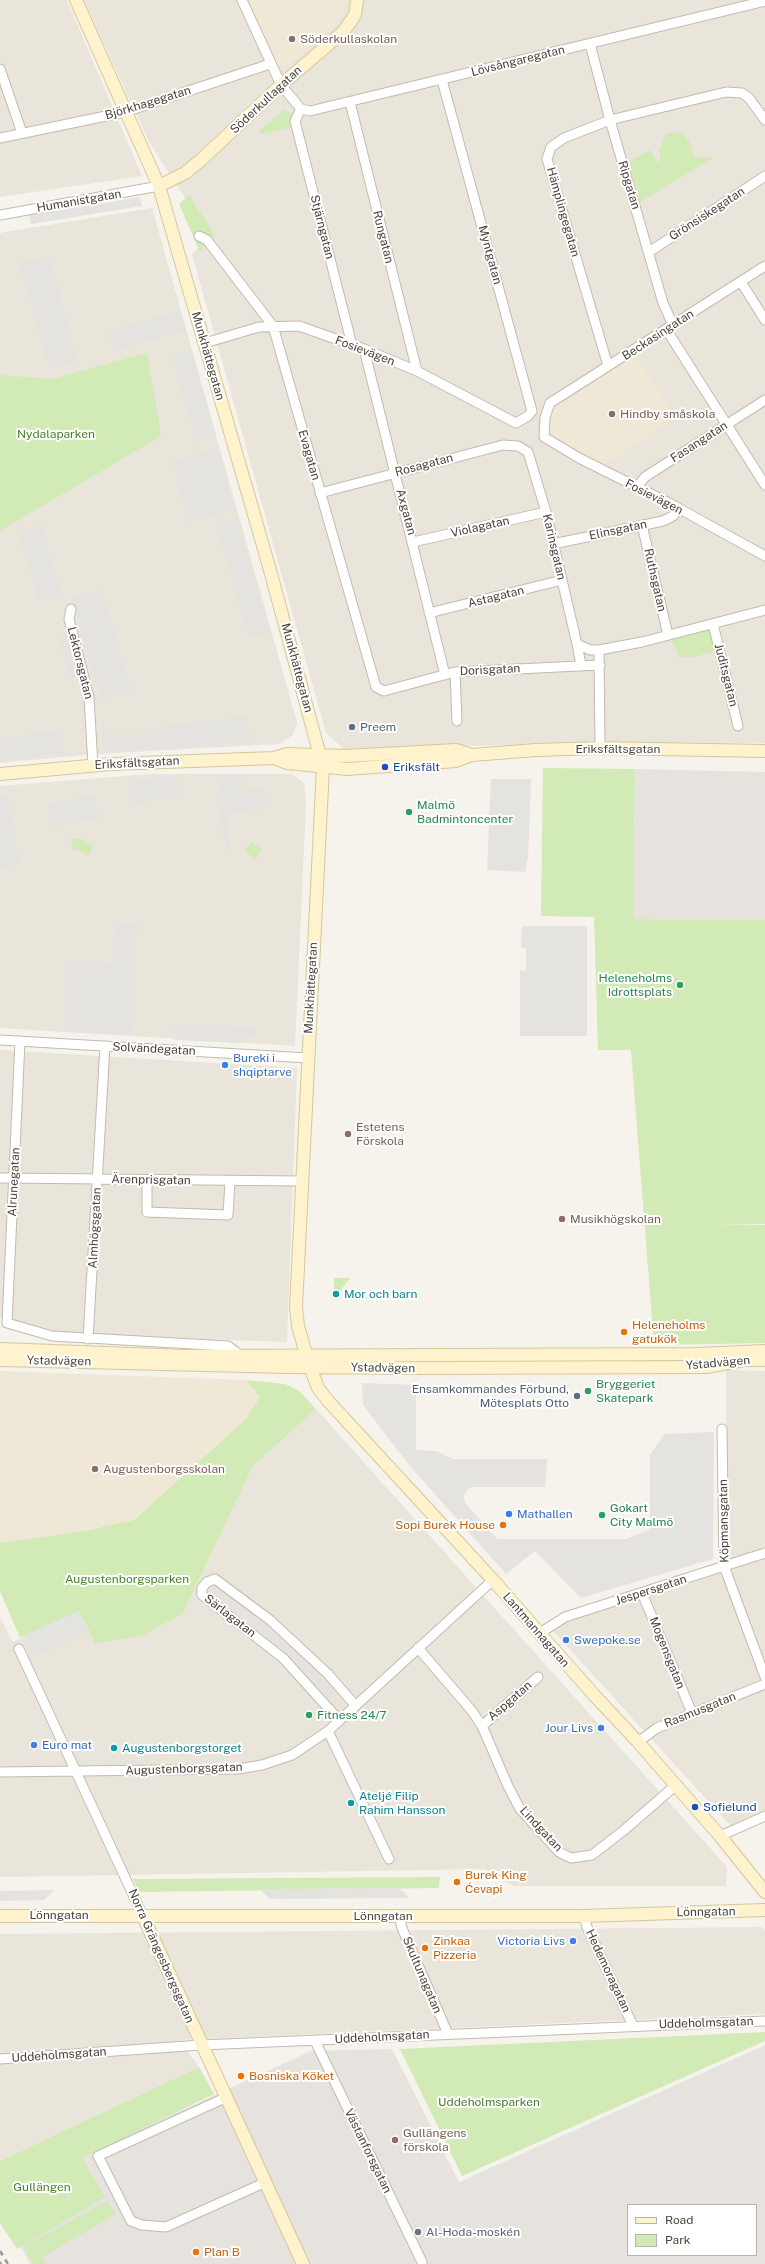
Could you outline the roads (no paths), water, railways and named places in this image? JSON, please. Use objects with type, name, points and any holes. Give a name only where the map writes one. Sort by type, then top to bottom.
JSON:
[{"type":"street","name":"Munkhättegatan","points":[[76,0],[159,186],[205,343],[323,767],[296,1307],[298,1326],[310,1368]]},
{"type":"street","points":[[242,0],[281,86],[301,109]]},
{"type":"street","name":"Söderkullagatan","points":[[159,186],[185,173],[202,160],[281,86],[344,31],[355,15],[357,0]]},
{"type":"street","name":"Lövsångaregatan","points":[[301,109],[310,111],[350,102],[765,1]]},
{"type":"street","name":"Ripgatan","points":[[590,44],[610,120],[670,327],[727,425],[765,485]]},
{"type":"street","name":"Björkhagegatan","points":[[0,138],[125,112],[270,64]]},
{"type":"street","points":[[0,69],[22,133]]},
{"type":"street","name":"Myntgatan","points":[[442,80],[532,411],[528,416],[516,423]]},
{"type":"street","name":"Hämplingegatan","points":[[608,366],[547,159],[551,147],[564,138],[610,120],[726,92],[742,93],[765,120]]},
{"type":"street","name":"Rungatan","points":[[350,102],[417,371]]},
{"type":"street","name":"Stjärngatan","points":[[301,109],[295,121],[352,346]]},
{"type":"street","name":"Grönsiskegatan","points":[[649,252],[765,176]]},
{"type":"street","name":"Humanistgatan","points":[[0,215],[159,186]]},
{"type":"street","name":"Evagatan","points":[[199,236],[207,240],[273,326],[373,681],[376,687],[384,691]]},
{"type":"street","name":"Beckasingatan","points":[[544,437],[545,416],[550,403],[765,266]]},
{"type":"street","points":[[741,282],[765,320]]},
{"type":"street","name":"Fosievägen","points":[[205,343],[259,328],[273,326],[299,326],[364,349],[417,371],[516,423]]},
{"type":"street","name":"Axgatan","points":[[364,349],[414,542],[429,613],[445,675]]},
{"type":"street","name":"Fasangatan","points":[[636,488],[645,477],[765,400]]},
{"type":"street","name":"Fosievägen","points":[[544,437],[579,458],[678,508],[765,556]]},
{"type":"street","name":"Rosagatan","points":[[320,493],[503,445],[518,446],[528,452]]},
{"type":"street","name":"Karinsgatan","points":[[528,452],[546,512],[581,665]]},
{"type":"street","name":"Elinsgatan","points":[[553,544],[663,521],[673,516],[678,508]]},
{"type":"street","name":"Violagatan","points":[[414,542],[546,512]]},
{"type":"street","name":"Ruthsgatan","points":[[642,525],[668,635]]},
{"type":"street","name":"Astagatan","points":[[429,613],[562,580]]},
{"type":"street","name":"Lektorsgatan","points":[[71,609],[68,620],[89,697],[93,766]]},
{"type":"street","points":[[577,644],[590,650],[599,650],[668,635],[765,610]]},
{"type":"street","name":"Juditsgatan","points":[[713,624],[738,726]]},
{"type":"street","points":[[599,650],[600,748]]},
{"type":"street","name":"Dorisgatan","points":[[384,691],[455,672],[600,665]]},
{"type":"street","points":[[455,672],[457,721]]},
{"type":"street","name":"Eriksfältsgatan","points":[[274,758],[287,762],[347,769],[456,762],[472,755],[536,750],[600,748],[765,751]]},
{"type":"street","name":"Eriksfältsgatan","points":[[0,774],[93,766],[274,758],[287,754],[346,756],[456,750],[472,755]]},
{"type":"street","name":"Solvändegatan","points":[[0,1040],[308,1058]]},
{"type":"street","name":"Alrunegatan","points":[[7,1323],[20,1041]]},
{"type":"street","name":"Almhögsgatan","points":[[88,1339],[105,1046]]},
{"type":"street","name":"Ärenprisgatan","points":[[0,1178],[302,1181]]},
{"type":"street","points":[[147,1180],[147,1212],[228,1215],[230,1180]]},
{"type":"street","name":"Ystadvägen","points":[[7,1323],[52,1336],[228,1346],[240,1355]]},
{"type":"street","name":"Ystadvägen","points":[[0,1349],[186,1356],[698,1354],[765,1352]]},
{"type":"street","name":"Ystadvägen","points":[[0,1360],[310,1368],[707,1367],[744,1360],[765,1360]]},
{"type":"street","name":"Lantmannagatan","points":[[310,1368],[318,1388],[329,1402],[493,1580],[638,1742],[720,1836],[765,1892]]},
{"type":"street","name":"Köpmansgatan","points":[[722,1429],[724,1566],[765,1677]]},
{"type":"street","name":"Jespersgatan","points":[[540,1633],[565,1617],[765,1552]]},
{"type":"street","name":"Särlagatan","points":[[339,1720],[283,1658],[202,1595],[202,1588],[207,1582],[215,1579],[270,1620],[323,1669],[355,1705]]},
{"type":"street","name":"Augustenborgsgatan","points":[[0,1772],[238,1769],[262,1765],[292,1755],[328,1731],[493,1580]]},
{"type":"street","name":"Mogensgatan","points":[[642,1592],[692,1713]]},
{"type":"street","name":"Lindgatan","points":[[418,1648],[472,1711],[482,1726],[508,1786],[520,1809],[559,1852],[571,1858],[592,1855],[676,1785]]},
{"type":"street","name":"Norra Grängesbergsgatan","points":[[19,1649],[303,2264]]},
{"type":"street","name":"Aspgatan","points":[[482,1726],[538,1677]]},
{"type":"street","name":"Rasmusgatan","points":[[638,1742],[657,1728],[765,1684]]},
{"type":"street","points":[[328,1731],[389,1859]]},
{"type":"street","points":[[720,1836],[765,1816]]},
{"type":"street","name":"Lönngatan","points":[[0,1916],[142,1914],[584,1916],[765,1910]]},
{"type":"street","name":"Skultunagatan","points":[[399,1916],[402,1928],[448,2034]]},
{"type":"street","name":"Hedemoragatan","points":[[584,1916],[587,1927],[633,2026]]},
{"type":"street","name":"Uddeholmsgatan","points":[[0,2059],[201,2045],[765,2021]]},
{"type":"street","name":"Västanforsgatan","points":[[315,2041],[422,2262]]},
{"type":"street","points":[[227,2097],[98,2156],[131,2221],[142,2225],[166,2227],[266,2182]]},
{"type":"railway","points":[[0,2251],[8,2264]]},
{"type":"place","name":"Söderkullaskolan","points":[[292,39]]},
{"type":"place","name":"Hindby småskola","points":[[612,414]]},
{"type":"place","name":"Preem","points":[[352,727]]},
{"type":"place","name":"Eriksfält","points":[[385,767]]},
{"type":"place","name":"Malmö Badmintoncenter","points":[[409,812]]},
{"type":"place","name":"Heleneholms Idrottsplats","points":[[680,985]]},
{"type":"place","name":"Bureki i shqiptarve","points":[[225,1065]]},
{"type":"place","name":"Estetens Förskola","points":[[348,1134]]},
{"type":"place","name":"Musikhögskolan","points":[[562,1219]]},
{"type":"place","name":"Mor och barn","points":[[336,1294]]},
{"type":"place","name":"Heleneholms gatukök","points":[[624,1332]]},
{"type":"place","name":"Bryggeriet Skatepark","points":[[588,1391]]},
{"type":"place","name":"Ensamkommandes Förbund, Mötesplats Otto","points":[[577,1396]]},
{"type":"place","name":"Augustenborgsskolan","points":[[95,1469]]},
{"type":"place","name":"Mathallen","points":[[509,1514]]},
{"type":"place","name":"Gokart City Malmö","points":[[602,1515]]},
{"type":"place","name":"Sopi Burek House","points":[[503,1525]]},
{"type":"place","name":"Swepoke.se","points":[[566,1640]]},
{"type":"place","name":"Fitness 24/7","points":[[309,1715]]},
{"type":"place","name":"Jour Livs","points":[[601,1728]]},
{"type":"place","name":"Euro mat","points":[[34,1745]]},
{"type":"place","name":"Augustenborgstorget","points":[[114,1748]]},
{"type":"place","name":"Ateljé Filip Rahim Hansson","points":[[351,1803]]},
{"type":"place","name":"Sofielund","points":[[695,1807]]},
{"type":"place","name":"Burek King Ćevapi","points":[[457,1882]]},
{"type":"place","name":"Victoria Livs","points":[[573,1941]]},
{"type":"place","name":"Zinkaa Pizzeria","points":[[425,1948]]},
{"type":"place","name":"Bosniska Köket","points":[[241,2076]]},
{"type":"place","name":"Gullängens förskola","points":[[395,2140]]},
{"type":"place","name":"Al-Hoda-moskén","points":[[418,2232]]},
{"type":"place","name":"Plan B","points":[[196,2252]]},
{"type":"park label","name":"Nydalaparken","points":[[56,434]]},
{"type":"park label","name":"Augustenborgsparken","points":[[127,1579]]},
{"type":"park label","name":"Uddeholmsparken","points":[[489,2102]]},
{"type":"park label","name":"Gullängen","points":[[42,2187]]}]
